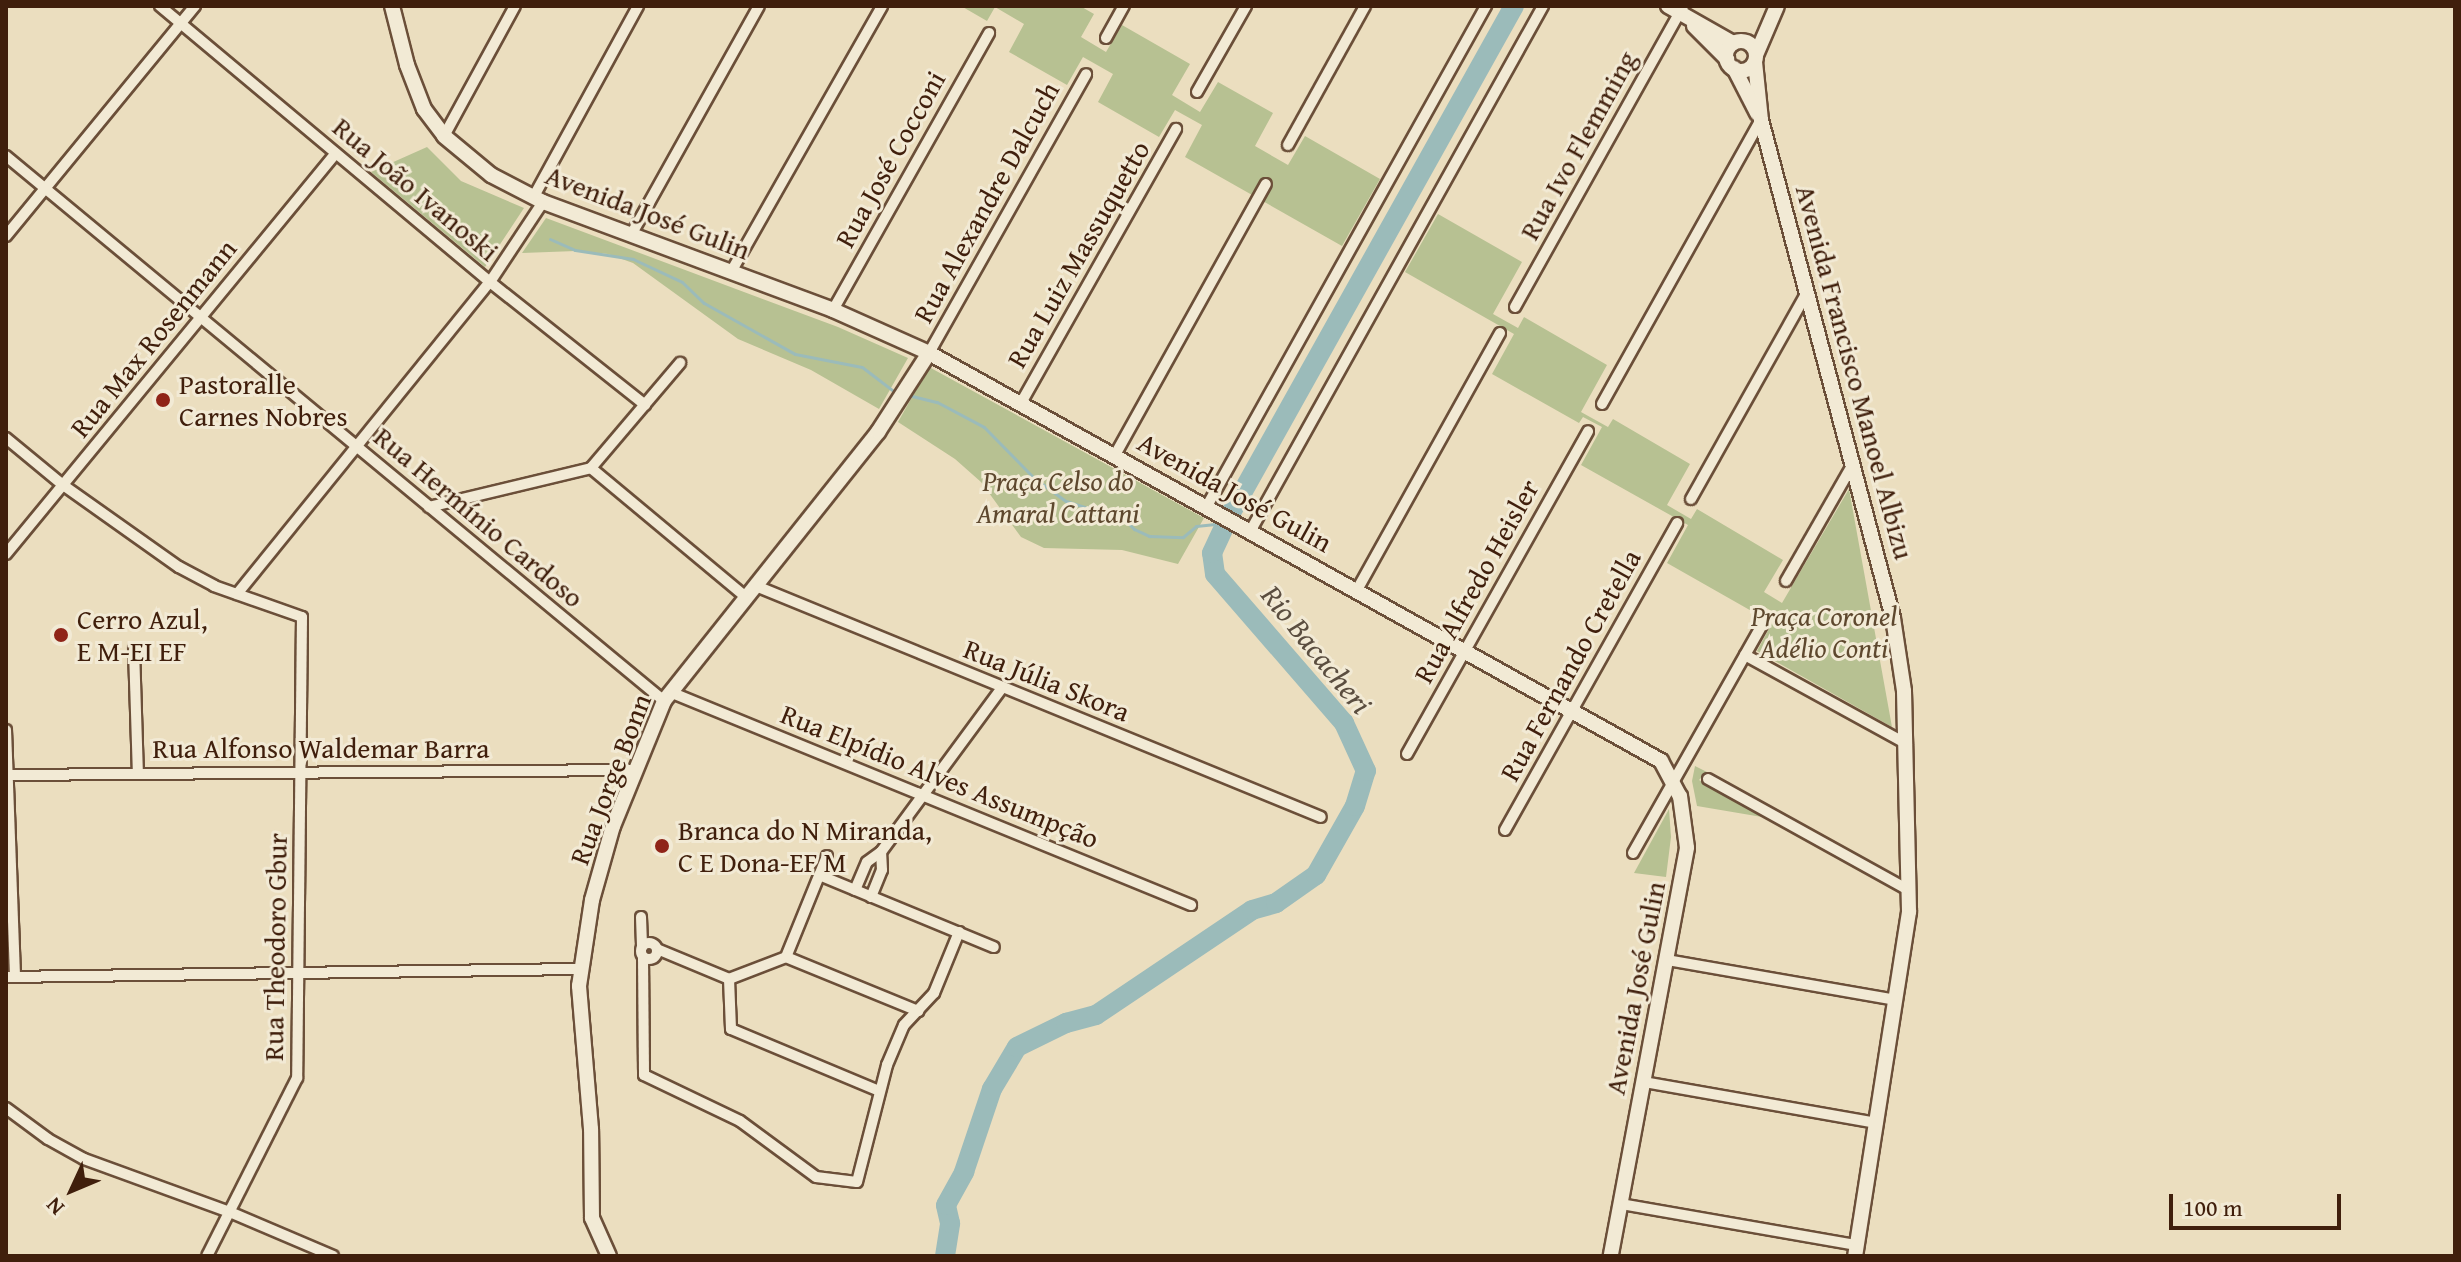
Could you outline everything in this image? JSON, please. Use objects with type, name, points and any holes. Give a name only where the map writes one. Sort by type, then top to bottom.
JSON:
[{"type":"street","name":"Rua João Ivanoski","points":[[160,6],[490,282],[645,405]]},
{"type":"street","points":[[6,236],[195,6]]},
{"type":"street","name":"Avenida José Gulin","points":[[392,6],[418,95],[444,136],[491,175],[538,200],[833,310],[929,353],[1654,754],[1674,780],[1685,813],[1687,848],[1611,1256]]},
{"type":"street","points":[[444,136],[515,6]]},
{"type":"street","points":[[6,438],[63,485],[179,567],[237,594],[490,282],[538,200],[638,6]]},
{"type":"street","points":[[631,235],[759,6]]},
{"type":"street","points":[[731,272],[882,6]]},
{"type":"street","points":[[1106,38],[1124,6]]},
{"type":"street","points":[[1197,92],[1246,6]]},
{"type":"street","points":[[1288,145],[1365,6]]},
{"type":"street","points":[[1211,509],[1486,6]]},
{"type":"street","points":[[1246,528],[1543,6]]},
{"type":"street","points":[[1677,8],[1737,42],[1753,47],[1755,58]]},
{"type":"street","name":"Avenida Francisco Manoel Albizu","points":[[1677,8],[1731,64],[1761,120]]},
{"type":"street","name":"Rua Ivo Flemming","points":[[1515,307],[1677,8]]},
{"type":"street","points":[[1775,11],[1748,69],[1731,64],[1737,42],[1775,11]]},
{"type":"street","name":"Rua José Cocconi","points":[[833,310],[989,33]]},
{"type":"street","name":"Avenida Francisco Manoel Albizu","points":[[1755,58],[1761,120],[1898,640],[1907,744],[1910,891],[1856,1251]]},
{"type":"street","name":"Rua Alexandre Dalcuch","points":[[929,353],[1086,74]]},
{"type":"street","points":[[1602,404],[1761,120]]},
{"type":"street","name":"Rua Luiz Massuquetto","points":[[1021,403],[1176,129]]},
{"type":"street","name":"Rua Max Rosenmann","points":[[6,554],[336,153]]},
{"type":"street","name":"Rua Hermínio Cardoso","points":[[6,156],[429,507],[667,697]]},
{"type":"street","points":[[1115,455],[1266,184]]},
{"type":"street","points":[[1691,499],[1807,292]]},
{"type":"street","points":[[1357,590],[1500,333]]},
{"type":"street","name":"Rua Jorge Bonn","points":[[609,1256],[592,1218],[591,1129],[579,1000],[581,969],[599,873],[635,770],[667,697],[878,432],[929,353]]},
{"type":"street","points":[[429,507],[591,468],[680,363]]},
{"type":"street","name":"Rua Alfredo Heisler","points":[[1407,754],[1588,431]]},
{"type":"street","points":[[1786,581],[1853,464]]},
{"type":"street","name":"Rua Júlia Skora","points":[[591,468],[752,592],[1002,688],[1321,817]]},
{"type":"street","name":"Rua Fernando Cretella","points":[[1505,830],[1677,523]]},
{"type":"street","name":"Rua Theodoro Gbur","points":[[207,1256],[295,1086],[302,617],[237,594]]},
{"type":"street","points":[[1633,853],[1764,621]]},
{"type":"street","points":[[134,649],[138,774]]},
{"type":"street","points":[[1745,655],[1907,744]]},
{"type":"street","points":[[855,890],[867,862],[881,852],[1002,688]]},
{"type":"street","name":"Rua Elpídio Alves Assumpção","points":[[667,697],[923,795],[1191,905]]},
{"type":"street","points":[[6,730],[10,977],[581,969]]},
{"type":"street","name":"Rua Alfonso Waldemar Barra","points":[[8,775],[635,770]]},
{"type":"street","points":[[1708,779],[1910,891]]},
{"type":"street","points":[[871,897],[882,870],[881,852]]},
{"type":"street","points":[[786,957],[827,856]]},
{"type":"street","points":[[819,875],[994,947]]},
{"type":"street","points":[[641,917],[644,1075],[740,1121],[816,1177],[857,1182],[879,1091],[901,1031],[934,993],[959,932]]},
{"type":"street","points":[[643,952],[653,958],[657,949],[729,979],[786,957],[918,1011]]},
{"type":"street","points":[[1667,960],[1896,1000]]},
{"type":"street","points":[[729,979],[731,1029],[879,1091]]},
{"type":"street","points":[[1644,1082],[1877,1123]]},
{"type":"street","points":[[6,1108],[75,1155],[230,1212],[333,1256]]},
{"type":"street","points":[[1621,1204],[1856,1251]]},
{"type":"green space","points":[[961,6],[1080,6],[1094,14],[1081,37],[1106,52],[1122,25],[1190,64],[1172,95],[1200,112],[1218,82],[1273,113],[1255,146],[1288,165],[1305,136],[1380,179],[1342,246],[1185,157],[1202,125],[1175,110],[1159,137],[1098,102],[1113,74],[1083,57],[1067,85],[1009,52],[1024,24],[995,7],[987,21]]},
{"type":"green space","points":[[427,147],[461,181],[524,208],[485,267],[371,172]]},
{"type":"green space","name":"Praça Coronel Adélio Conti","points":[[1438,214],[1522,262],[1493,314],[1518,328],[1524,317],[1607,365],[1581,412],[1608,427],[1613,419],[1690,464],[1667,505],[1691,519],[1697,509],[1783,560],[1764,592],[1782,603],[1849,489],[1892,727],[1757,651],[1777,614],[1761,605],[1755,613],[1667,563],[1688,525],[1581,465],[1602,427],[1583,417],[1579,423],[1492,374],[1514,334],[1405,272]]},
{"type":"green space","points":[[546,218],[838,327],[908,358],[879,409],[811,370],[738,339],[633,263],[608,254],[576,251],[522,253]]},
{"type":"green space","name":"Praça Celso do Amaral Cattani","points":[[929,367],[1204,518],[1178,564],[1122,550],[1044,548],[1021,537],[981,482],[955,459],[898,422]]},
{"type":"green space","points":[[1695,766],[1707,772],[1699,780],[1762,817],[1697,806],[1692,781]]},
{"type":"green space","points":[[1669,809],[1671,837],[1666,877],[1634,873]]},
{"type":"waterway","name":"Rio Bacacheri","points":[[945,1256],[950,1223],[946,1205],[964,1172],[992,1089],[1017,1047],[1066,1023],[1096,1015],[1252,910],[1276,903],[1316,875],[1355,806],[1366,771],[1344,723],[1215,574],[1212,553],[1228,518],[1514,6]]},
{"type":"waterway","points":[[550,239],[575,250],[633,259],[682,282],[704,303],[795,354],[862,367],[896,393]]},
{"type":"waterway","points":[[908,395],[937,402],[984,427],[1034,478],[1066,501],[1094,510],[1118,513],[1134,529],[1149,536],[1183,537],[1196,526],[1225,523]]},
{"type":"place","name":"Pastoralle Carnes Nobres","points":[[163,400]]},
{"type":"place","name":"Cerro Azul, E M-EI EF","points":[[61,635]]},
{"type":"place","name":"Branca do N Miranda, C E Dona-EF M","points":[[662,846]]}]
